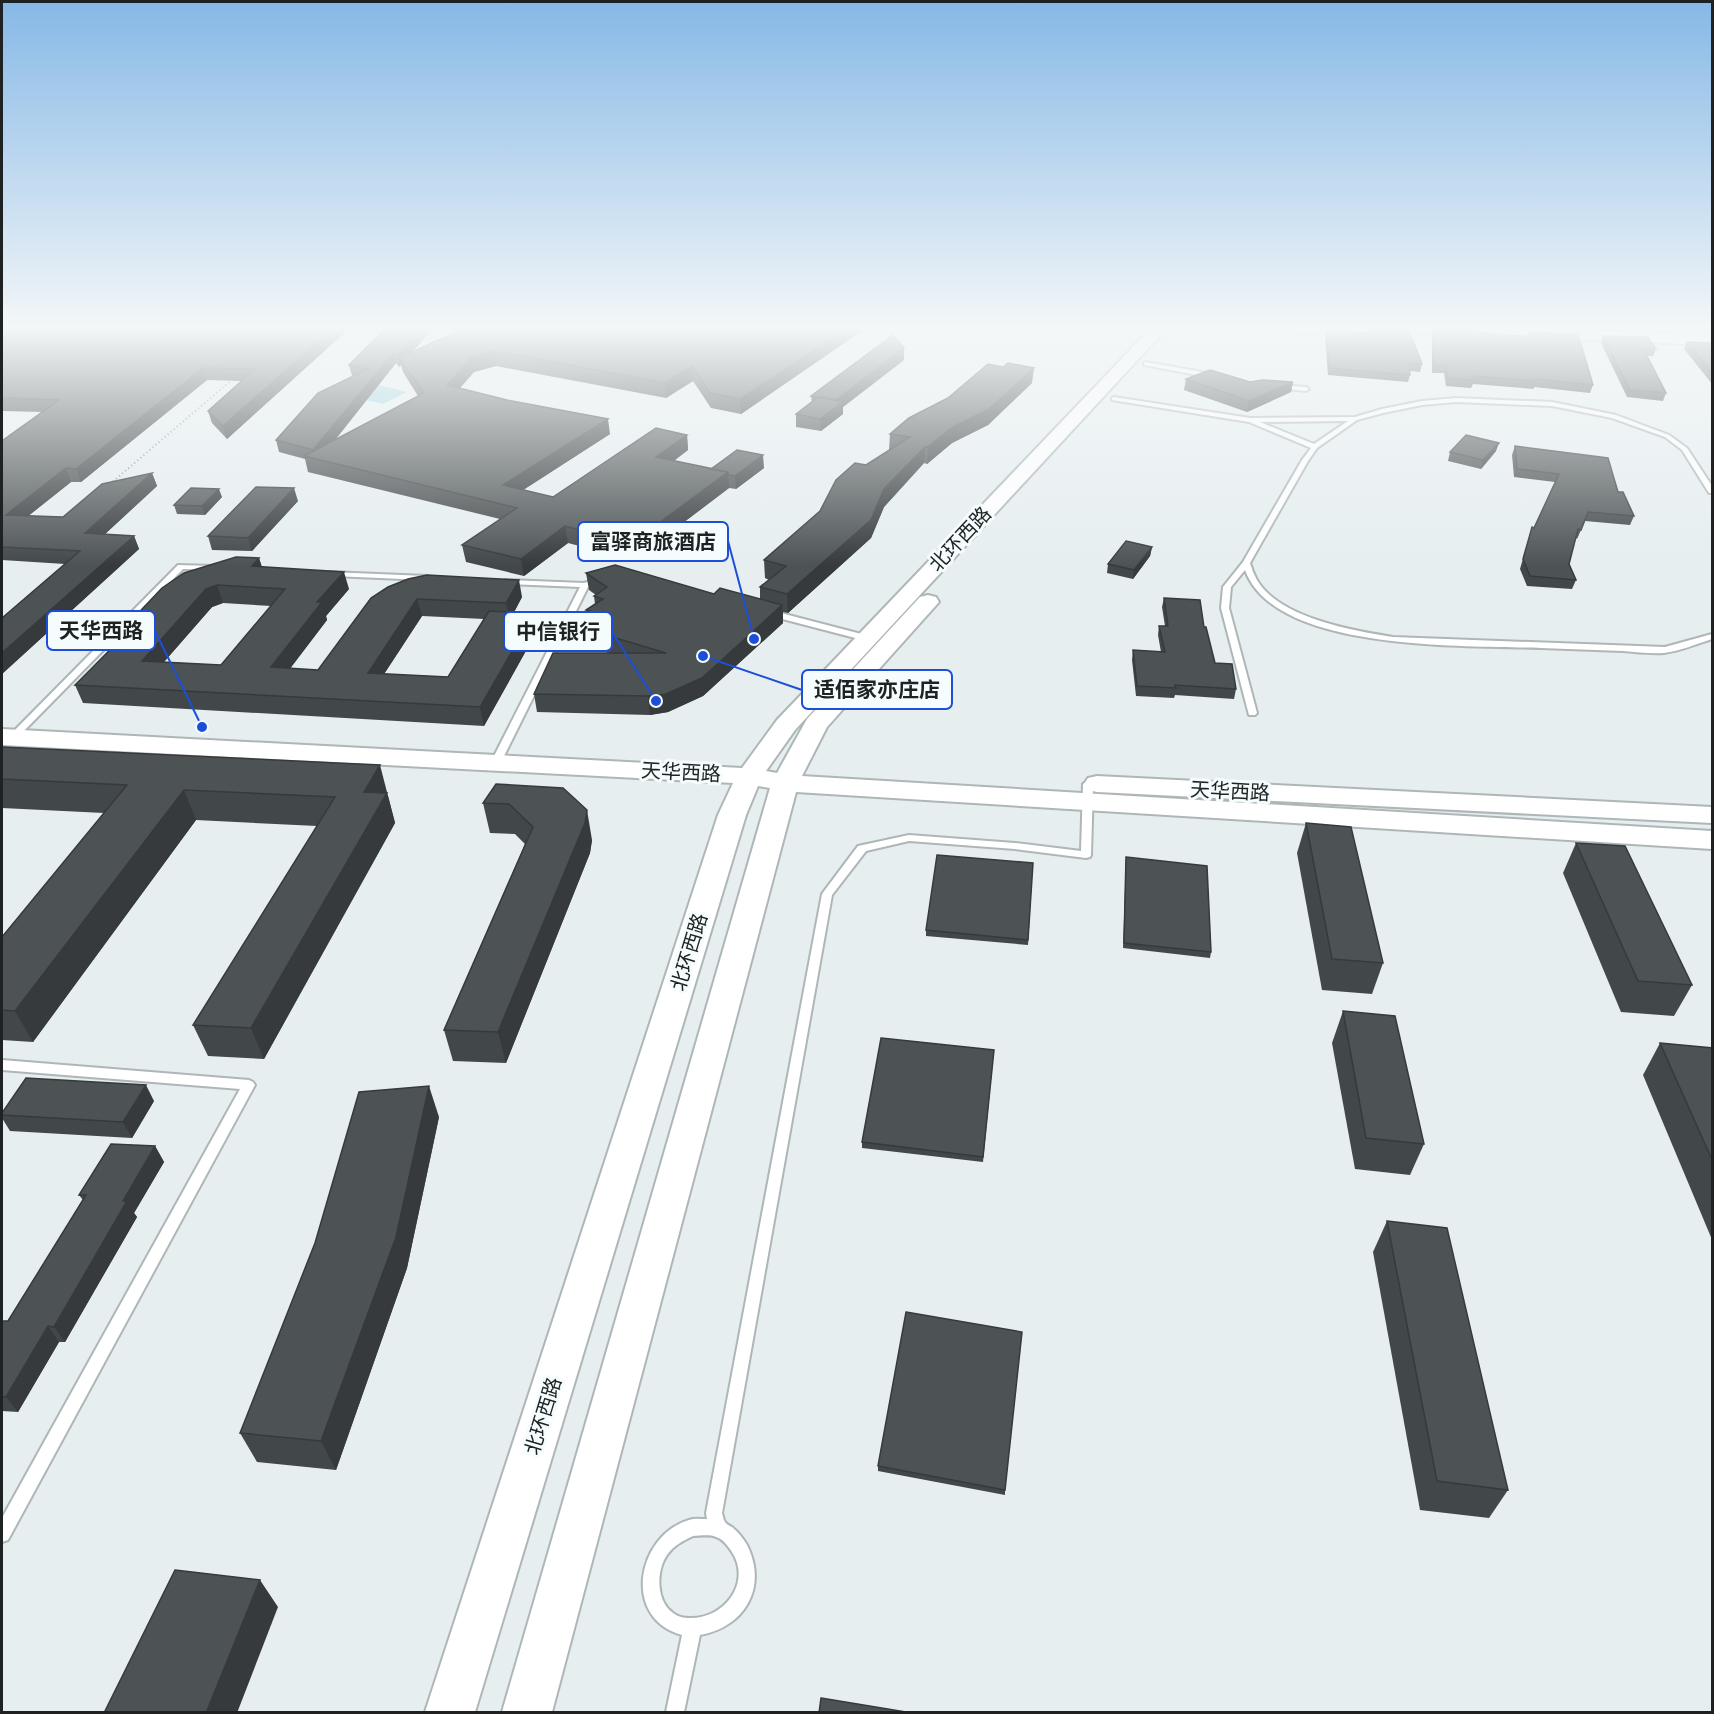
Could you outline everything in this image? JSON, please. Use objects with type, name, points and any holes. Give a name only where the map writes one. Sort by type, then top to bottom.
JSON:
[{"type":"street","name":"北环西路","points":[[450,1713],[728,826],[749,776],[786,725],[1085,406]]},
{"type":"street","name":"北环西路","points":[[527,1713],[790,774],[816,724],[1108,406]]},
{"type":"street","name":"天华西路","points":[[7,737],[749,776],[790,774],[1088,793],[1713,840]]},
{"type":"street","name":"天华西路","points":[[1088,793],[1713,815]]},
{"type":"lane","points":[[1159,406],[1250,420],[1355,419],[1409,406]]},
{"type":"lane","points":[[1567,406],[1614,416],[1666,436],[1685,449],[1713,491]]},
{"type":"lane","points":[[1252,713],[1225,608],[1227,587],[1246,563],[1305,460],[1315,447],[1355,419]]},
{"type":"lane","points":[[1250,420],[1315,447]]},
{"type":"lane","points":[[1246,563],[1256,584],[1278,603],[1307,618],[1352,634],[1393,640],[1665,650],[1713,637]]},
{"type":"lane","points":[[7,737],[181,567],[229,569]]},
{"type":"lane","points":[[324,573],[443,579]]},
{"type":"lane","points":[[490,581],[585,585],[609,579]]},
{"type":"lane","points":[[496,762],[585,585]]},
{"type":"lane","points":[[765,612],[866,638]]},
{"type":"lane","points":[[718,1528],[714,1514],[827,894],[862,848],[909,838],[1015,846],[1086,855],[1088,793]]},
{"type":"lane","points":[[2,1065],[249,1085],[2,1534]]},
{"type":"lane","points":[[691,1527],[718,1528],[739,1544],[745,1562],[747,1571],[741,1599],[720,1622],[692,1629],[666,1619],[651,1595],[652,1566],[667,1542],[691,1527]]},
{"type":"lane","points":[[675,1713],[692,1629]]},
{"type":"path","points":[[101,490],[137,463],[202,406]]},
{"type":"building","points":[[51,406],[155,406],[76,469],[66,468],[6,515],[63,517],[102,484],[152,473],[85,533],[134,536],[2,653],[2,618],[80,551],[2,547],[2,441]]},
{"type":"building","points":[[214,406],[246,406],[223,426],[208,411]]},
{"type":"building","points":[[306,406],[349,406],[313,450],[276,440]]},
{"type":"building","points":[[399,406],[539,406],[608,419],[503,485],[553,497],[656,428],[687,435],[656,457],[728,472],[632,543],[565,526],[521,559],[462,545],[517,508],[304,456]]},
{"type":"building","points":[[806,406],[838,406],[820,419],[796,414]]},
{"type":"building","points":[[932,406],[992,406],[953,427],[925,447],[884,489],[871,520],[787,594],[760,587],[786,566],[764,560],[820,511],[836,480],[855,463],[866,465],[910,437],[890,434],[909,418]]},
{"type":"building","points":[[1466,435],[1499,443],[1483,460],[1450,452]]},
{"type":"building","points":[[1515,446],[1608,458],[1618,492],[1623,492],[1634,516],[1588,512],[1581,530],[1578,529],[1569,564],[1576,580],[1530,576],[1523,559],[1532,527],[1534,528],[1559,474],[1517,469]]},
{"type":"building","points":[[737,450],[763,455],[735,476],[728,475],[728,472],[711,469]]},
{"type":"building","points":[[256,487],[294,488],[248,538],[208,536]]},
{"type":"building","points":[[191,488],[219,489],[202,506],[174,505]]},
{"type":"building","points":[[1126,541],[1152,547],[1134,570],[1108,564]]},
{"type":"building","points":[[236,557],[259,558],[252,566],[344,572],[317,602],[322,602],[271,667],[318,670],[371,598],[388,587],[427,575],[519,580],[506,603],[417,599],[368,673],[448,677],[489,611],[534,613],[480,707],[75,685],[113,647],[106,647],[162,588],[184,573]],"holes":[[[217,585],[285,589],[221,665],[142,661],[206,589]]]},
{"type":"building","points":[[615,565],[714,594],[720,588],[782,605],[702,678],[666,694],[648,696],[534,694],[553,653],[666,653],[575,626],[594,612],[586,610],[603,599],[594,596],[607,587],[586,573]]},
{"type":"building","points":[[1164,598],[1200,600],[1204,627],[1206,627],[1215,663],[1232,664],[1236,689],[1175,685],[1176,688],[1137,686],[1133,650],[1165,652],[1159,626],[1168,626]]},
{"type":"building","points":[[2,747],[380,765],[364,792],[387,793],[251,1028],[193,1025],[335,797],[184,790],[15,1011],[2,1010],[2,937],[127,785],[2,779]]},
{"type":"building","points":[[496,784],[563,788],[587,810],[585,823],[498,1032],[444,1030],[533,827],[509,804],[483,803]]},
{"type":"building","points":[[1306,823],[1351,827],[1383,963],[1332,959]]},
{"type":"building","points":[[1576,843],[1625,846],[1692,985],[1638,981]]},
{"type":"building","points":[[937,855],[1033,863],[1028,940],[926,930]]},
{"type":"building","points":[[1126,857],[1207,866],[1211,952],[1124,943]]},
{"type":"building","points":[[1343,1011],[1395,1016],[1424,1144],[1366,1138]]},
{"type":"building","points":[[881,1038],[994,1050],[983,1157],[862,1142]]},
{"type":"building","points":[[1660,1043],[1713,1048],[1713,1162]]},
{"type":"building","points":[[26,1078],[146,1085],[123,1122],[2,1115]]},
{"type":"building","points":[[429,1086],[396,1237],[321,1441],[240,1433],[315,1243],[359,1092]]},
{"type":"building","points":[[111,1144],[155,1146],[123,1201],[127,1201],[54,1327],[48,1326],[6,1397],[2,1397],[2,1321],[8,1321],[86,1195],[79,1195]]},
{"type":"building","points":[[1387,1221],[1447,1228],[1508,1490],[1437,1481]]},
{"type":"building","points":[[906,1312],[1022,1332],[1005,1490],[878,1466]]},
{"type":"building","points":[[175,1570],[260,1580],[206,1713],[104,1713]]},
{"type":"building","points":[[821,1698],[912,1713],[819,1713]]},
{"type":"place","name":"富驿商旅酒店","points":[[754,639]]},
{"type":"place","name":"适佰家亦庄店","points":[[703,656]]},
{"type":"place","name":"中信银行","points":[[656,701]]},
{"type":"place","name":"天华西路","points":[[202,727]]}]
